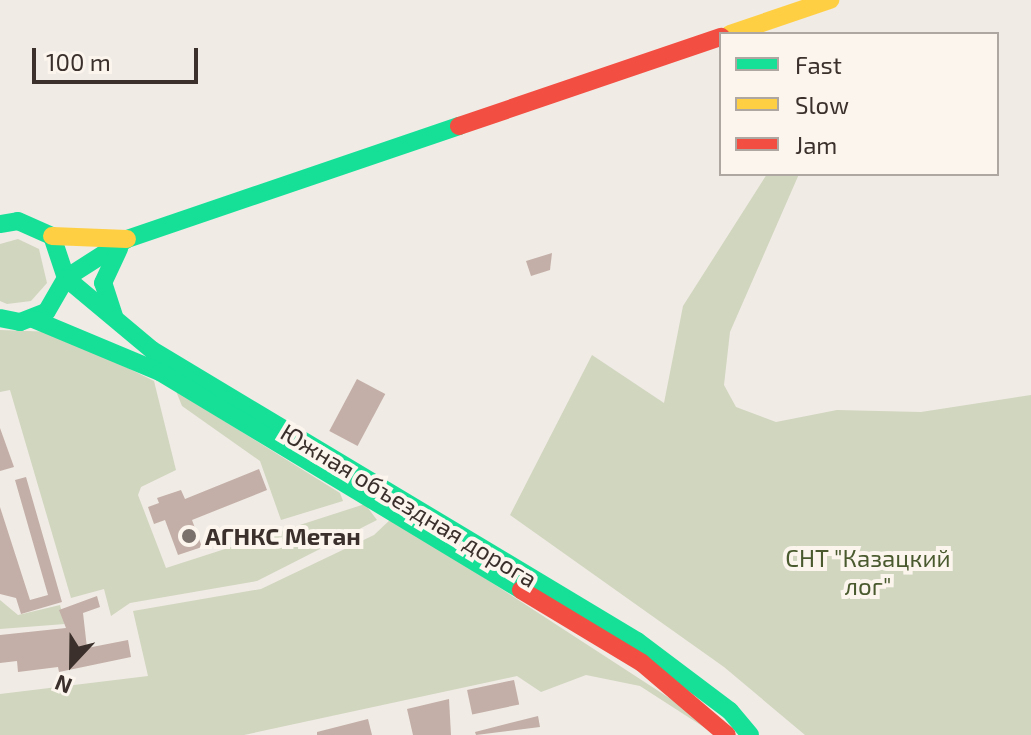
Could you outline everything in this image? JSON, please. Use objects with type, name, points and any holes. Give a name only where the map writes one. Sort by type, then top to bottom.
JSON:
[{"type":"main road","points":[[736,32],[830,0]]},
{"type":"main road","points":[[0,318],[33,319],[56,303],[66,278],[127,239],[719,38]]},
{"type":"main road","points":[[0,224],[18,221],[52,236],[127,239]]},
{"type":"main road","points":[[52,236],[66,278]]},
{"type":"main road","points":[[123,328],[109,310],[103,283],[105,268],[127,239]]},
{"type":"main road","name":"Южная объездная дорога","points":[[66,278],[123,328],[637,641],[710,695],[750,735]]},
{"type":"main road","name":"Южная объездная дорога","points":[[33,319],[160,372],[642,663],[727,735]]},
{"type":"green space","name":"СНТ \"Казацкий лог\"","points":[[766,176],[798,176],[730,332],[724,385],[736,407],[776,422],[837,410],[921,412],[1031,395],[1031,735],[805,735],[724,667],[510,515],[592,355],[664,403],[683,306]]},
{"type":"green space","points":[[18,239],[39,249],[47,283],[31,301],[7,304],[0,301],[0,244]]},
{"type":"green space","points":[[0,330],[55,332],[154,381],[176,470],[141,487],[138,495],[166,568],[365,504],[377,520],[257,581],[130,603],[111,616],[104,589],[71,598],[10,390],[0,392]]},
{"type":"green space","points":[[176,391],[340,493],[343,501],[281,520],[260,461],[182,406]]},
{"type":"green space","points":[[392,518],[700,718],[716,735],[640,686],[586,675],[541,692],[517,676],[244,735],[0,735],[0,694],[148,676],[133,611],[261,589],[374,535]]},
{"type":"green space","points":[[0,600],[18,615],[60,605],[65,624],[0,629]]},
{"type":"building","points":[[552,253],[550,270],[531,276],[526,261]]},
{"type":"building","points":[[357,379],[385,394],[358,446],[329,431]]},
{"type":"building","points":[[0,428],[14,467],[0,471]]},
{"type":"building","points":[[259,469],[267,490],[192,520],[202,547],[178,555],[165,520],[154,524],[148,507],[159,503],[157,498],[181,490],[185,499]]},
{"type":"building","points":[[26,477],[62,602],[21,614],[16,598],[0,594],[0,507],[30,600],[48,595],[15,480]]},
{"type":"building","points":[[97,596],[100,607],[83,613],[87,648],[128,640],[131,657],[59,672],[58,667],[18,672],[17,661],[0,663],[0,635],[66,628],[59,610]]},
{"type":"building","points":[[514,680],[519,704],[472,714],[467,690]]},
{"type":"building","points":[[449,699],[451,735],[413,735],[407,709]]},
{"type":"building","points":[[538,716],[540,727],[476,735],[475,732]]},
{"type":"building","points":[[368,719],[372,735],[317,735],[317,732]]},
{"type":"traffic: fast","points":[[66,278],[127,239],[459,126]]},
{"type":"traffic: fast","points":[[0,224],[18,221],[52,236],[66,278],[46,312],[20,322],[0,318]]},
{"type":"traffic: fast","points":[[114,316],[103,283],[119,249]]},
{"type":"traffic: fast","points":[[66,278],[152,350],[637,641],[730,711],[750,735]]},
{"type":"traffic: fast","points":[[33,319],[160,372],[521,590]]},
{"type":"traffic: slow","points":[[736,32],[830,0]]},
{"type":"traffic: slow","points":[[52,236],[127,239]]},
{"type":"traffic: jam","points":[[459,126],[719,38]]},
{"type":"traffic: jam","points":[[521,590],[642,663],[727,735]]},
{"type":"place","name":"АГНКС Метан","points":[[189,536]]}]
